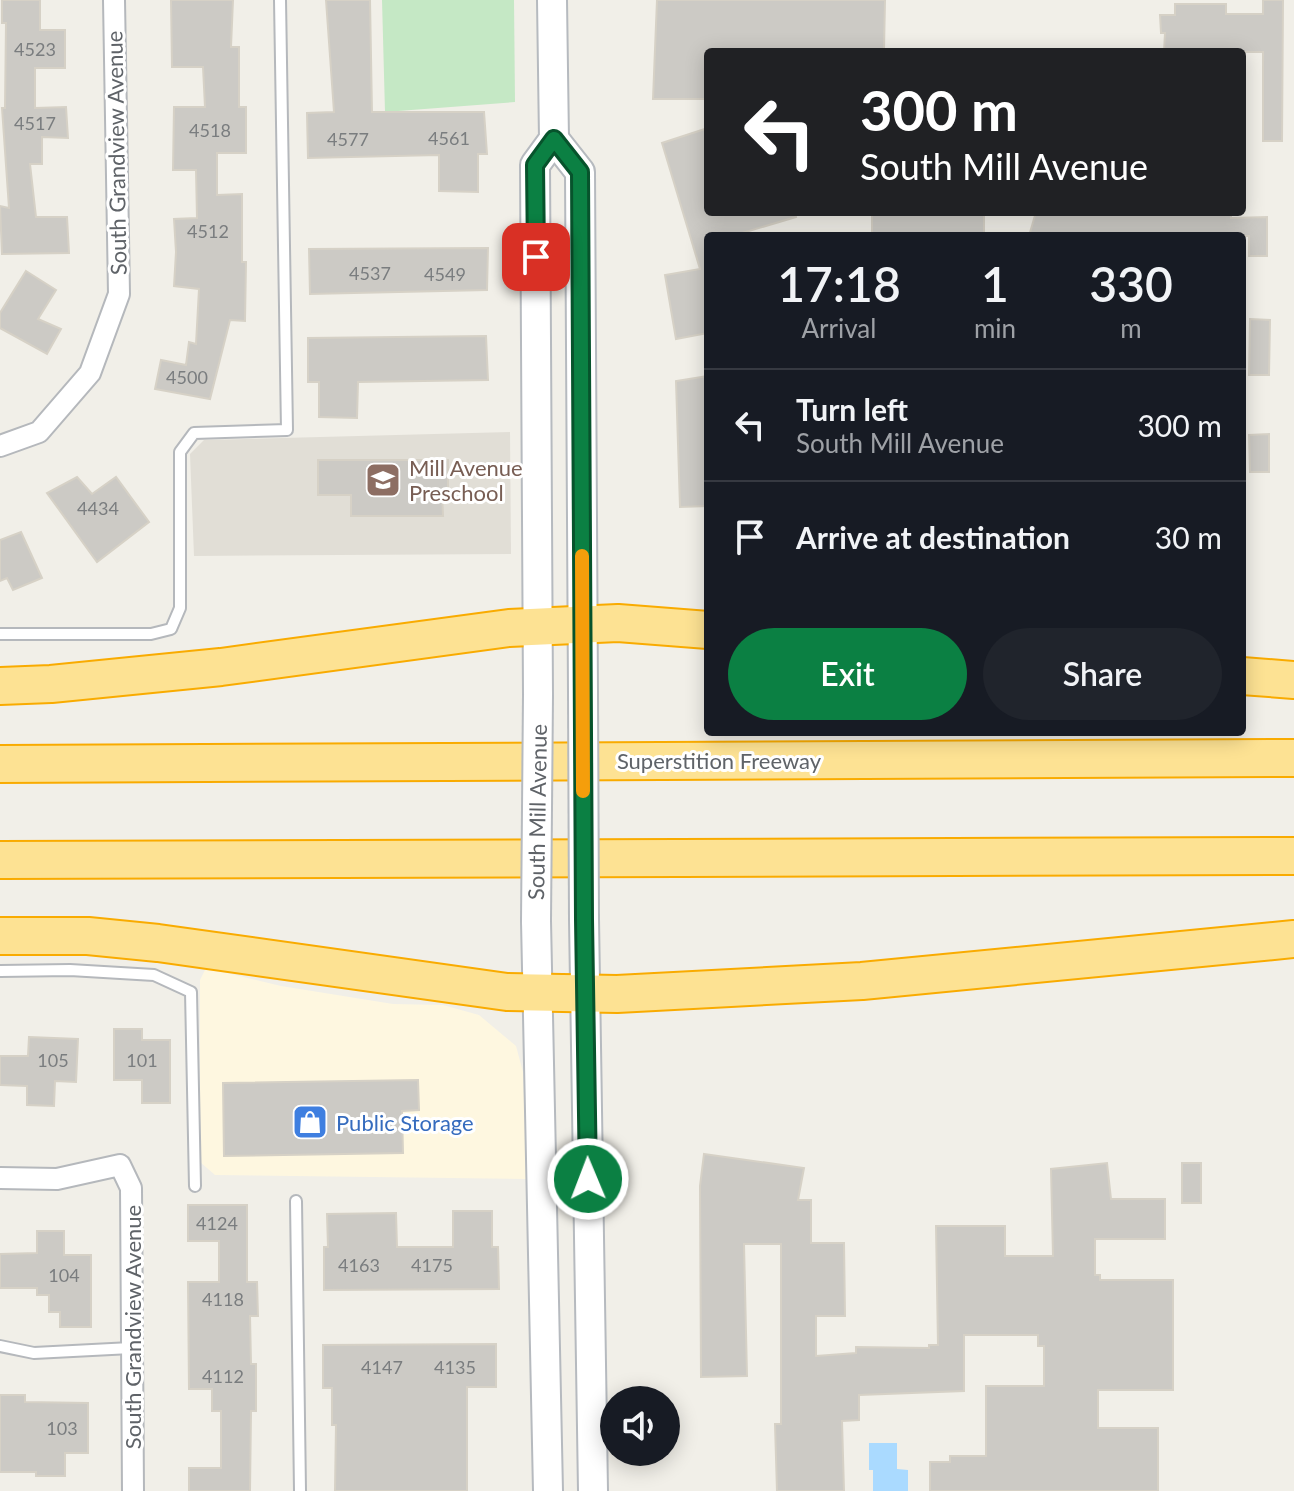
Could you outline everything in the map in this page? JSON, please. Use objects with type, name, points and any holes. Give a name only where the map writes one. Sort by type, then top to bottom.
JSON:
[{"type":"highway","points":[[0,686],[221,667],[538,625],[618,623],[704,630]]},
{"type":"highway","points":[[1246,676],[1294,680]]},
{"type":"highway","name":"Superstition Freeway","points":[[0,764],[1294,758]]},
{"type":"highway","points":[[0,860],[1294,856]]},
{"type":"highway","points":[[0,936],[88,936],[158,943],[507,992],[538,993],[862,981],[1294,939]]},
{"type":"main road","points":[[552,0],[554,139]]},
{"type":"main road","name":"South Mill Avenue","points":[[548,1491],[536,921],[535,165],[554,139],[580,172],[584,919],[593,1491]]},
{"type":"street","name":"South Grandview Avenue","points":[[0,446],[39,432],[90,373],[119,294],[114,0]]},
{"type":"street","name":"South Grandview Avenue","points":[[0,1178],[57,1179],[120,1165],[131,1188],[133,1491]]},
{"type":"lane","points":[[0,634],[151,634],[171,629],[180,608],[180,452],[194,433],[287,430],[280,0]]},
{"type":"lane","points":[[0,971],[70,970],[154,975],[191,992],[195,1186]]},
{"type":"lane","points":[[296,1201],[300,1491]]},
{"type":"lane","points":[[0,1346],[34,1353],[131,1348]]},
{"type":"shaded area","points":[[510,432],[511,554],[194,556],[190,454],[204,440]]},
{"type":"shaded area","points":[[206,968],[281,986],[393,1004],[443,1005],[479,1015],[516,1046],[523,1072],[527,1179],[215,1175],[200,1162],[200,980]]},
{"type":"green space","points":[[382,0],[514,0],[515,102],[385,112]]},
{"type":"water","points":[[869,1443],[897,1443],[897,1469],[908,1470],[908,1491],[873,1491]]},
{"type":"building","points":[[2,0],[40,0],[40,30],[65,30],[65,68],[35,68],[35,108],[66,107],[68,138],[42,137],[42,164],[30,164],[36,217],[67,217],[69,253],[2,254],[0,206],[9,208],[2,108],[5,108],[6,23],[2,23]]},
{"type":"building","points":[[171,0],[233,0],[231,47],[239,47],[239,107],[246,107],[246,153],[217,153],[217,195],[242,194],[245,321],[230,320],[210,399],[155,389],[161,360],[186,365],[189,342],[196,344],[199,289],[174,286],[174,219],[197,218],[196,170],[173,170],[174,107],[205,107],[203,67],[172,67]]},
{"type":"building","points":[[326,0],[370,0],[372,112],[484,112],[487,154],[478,154],[478,192],[439,191],[439,155],[308,158],[307,113],[334,112]]},
{"type":"building","points":[[657,0],[885,0],[884,48],[704,48],[704,99],[653,99]]},
{"type":"building","points":[[1263,0],[1283,0],[1282,141],[1263,141],[1263,52],[1246,52],[1246,48],[1164,48],[1165,33],[1161,33],[1160,15],[1175,15],[1175,4],[1226,4],[1226,14],[1263,14]]},
{"type":"building","points":[[704,129],[704,216],[796,217],[745,232],[704,232],[704,334],[676,339],[665,275],[700,269],[662,143]]},
{"type":"building","points":[[872,216],[984,216],[984,232],[872,232]]},
{"type":"building","points":[[1035,216],[1267,217],[1267,256],[1249,256],[1249,236],[1246,232],[1030,232]]},
{"type":"building","points":[[488,248],[487,290],[310,294],[309,249]]},
{"type":"building","points":[[26,271],[56,290],[38,319],[61,329],[47,354],[0,328],[0,313]]},
{"type":"building","points":[[1250,319],[1270,320],[1269,375],[1249,375]]},
{"type":"building","points":[[486,336],[488,380],[358,382],[357,418],[319,417],[319,382],[308,382],[308,338]]},
{"type":"building","points":[[704,377],[704,506],[680,507],[676,381]]},
{"type":"building","points":[[1269,434],[1269,472],[1250,472],[1249,435]]},
{"type":"building","name":"Mill Avenue Preschool","points":[[318,460],[448,460],[448,492],[442,492],[443,516],[351,516],[351,495],[318,495]]},
{"type":"building","points":[[77,477],[92,494],[116,477],[149,522],[97,562],[47,493]]},
{"type":"building","points":[[21,532],[42,578],[13,590],[7,578],[0,581],[0,540]]},
{"type":"building","points":[[114,1029],[142,1029],[142,1040],[170,1040],[170,1103],[142,1103],[142,1080],[114,1080]]},
{"type":"building","points":[[29,1037],[78,1039],[76,1082],[55,1081],[54,1106],[27,1105],[27,1086],[0,1085],[0,1056],[28,1056]]},
{"type":"building","name":"Public Storage","points":[[418,1080],[419,1110],[402,1111],[403,1153],[224,1156],[223,1083]]},
{"type":"building","points":[[704,1154],[804,1168],[798,1200],[811,1200],[811,1243],[844,1243],[845,1316],[816,1316],[816,1356],[856,1353],[856,1347],[929,1348],[929,1345],[938,1345],[936,1226],[1005,1226],[1005,1256],[1053,1256],[1051,1169],[1107,1163],[1111,1199],[1165,1199],[1165,1239],[1095,1239],[1095,1275],[1100,1275],[1100,1280],[1173,1280],[1173,1390],[1098,1390],[1098,1428],[1158,1428],[1158,1491],[930,1491],[930,1462],[950,1462],[950,1456],[986,1456],[986,1386],[1044,1386],[1044,1346],[1038,1346],[1038,1335],[964,1335],[964,1391],[859,1395],[859,1420],[842,1421],[844,1491],[777,1491],[775,1424],[781,1424],[781,1244],[744,1244],[747,1376],[701,1377],[700,1186]]},
{"type":"building","points":[[1182,1163],[1201,1163],[1201,1203],[1182,1203]]},
{"type":"building","points":[[188,1205],[247,1205],[247,1282],[257,1282],[258,1316],[250,1316],[251,1364],[256,1364],[256,1411],[251,1411],[250,1491],[189,1491],[189,1468],[221,1468],[221,1411],[212,1411],[212,1389],[189,1389],[188,1282],[219,1282],[219,1241],[188,1241]]},
{"type":"building","points":[[453,1211],[492,1211],[492,1247],[498,1247],[499,1289],[324,1290],[327,1214],[396,1213],[397,1247],[453,1247]]},
{"type":"building","points":[[37,1231],[64,1231],[64,1255],[91,1255],[91,1327],[60,1327],[60,1312],[49,1312],[49,1295],[37,1295],[37,1288],[0,1288],[0,1254],[37,1253]]},
{"type":"building","points":[[496,1344],[496,1387],[467,1387],[467,1491],[335,1491],[336,1425],[332,1425],[332,1388],[323,1388],[323,1345]]},
{"type":"building","points":[[0,1395],[25,1395],[25,1402],[88,1403],[88,1453],[65,1453],[65,1476],[0,1472]]},
{"type":"slow traffic","points":[[582,556],[583,791]]},
{"type":"place","name":"Mill Avenue Preschool","points":[[383,480]]},
{"type":"place","name":"Public Storage","points":[[310,1122]]},
{"type":"route","points":[[536,257],[535,165],[554,139],[580,172],[588,1179]]}]
